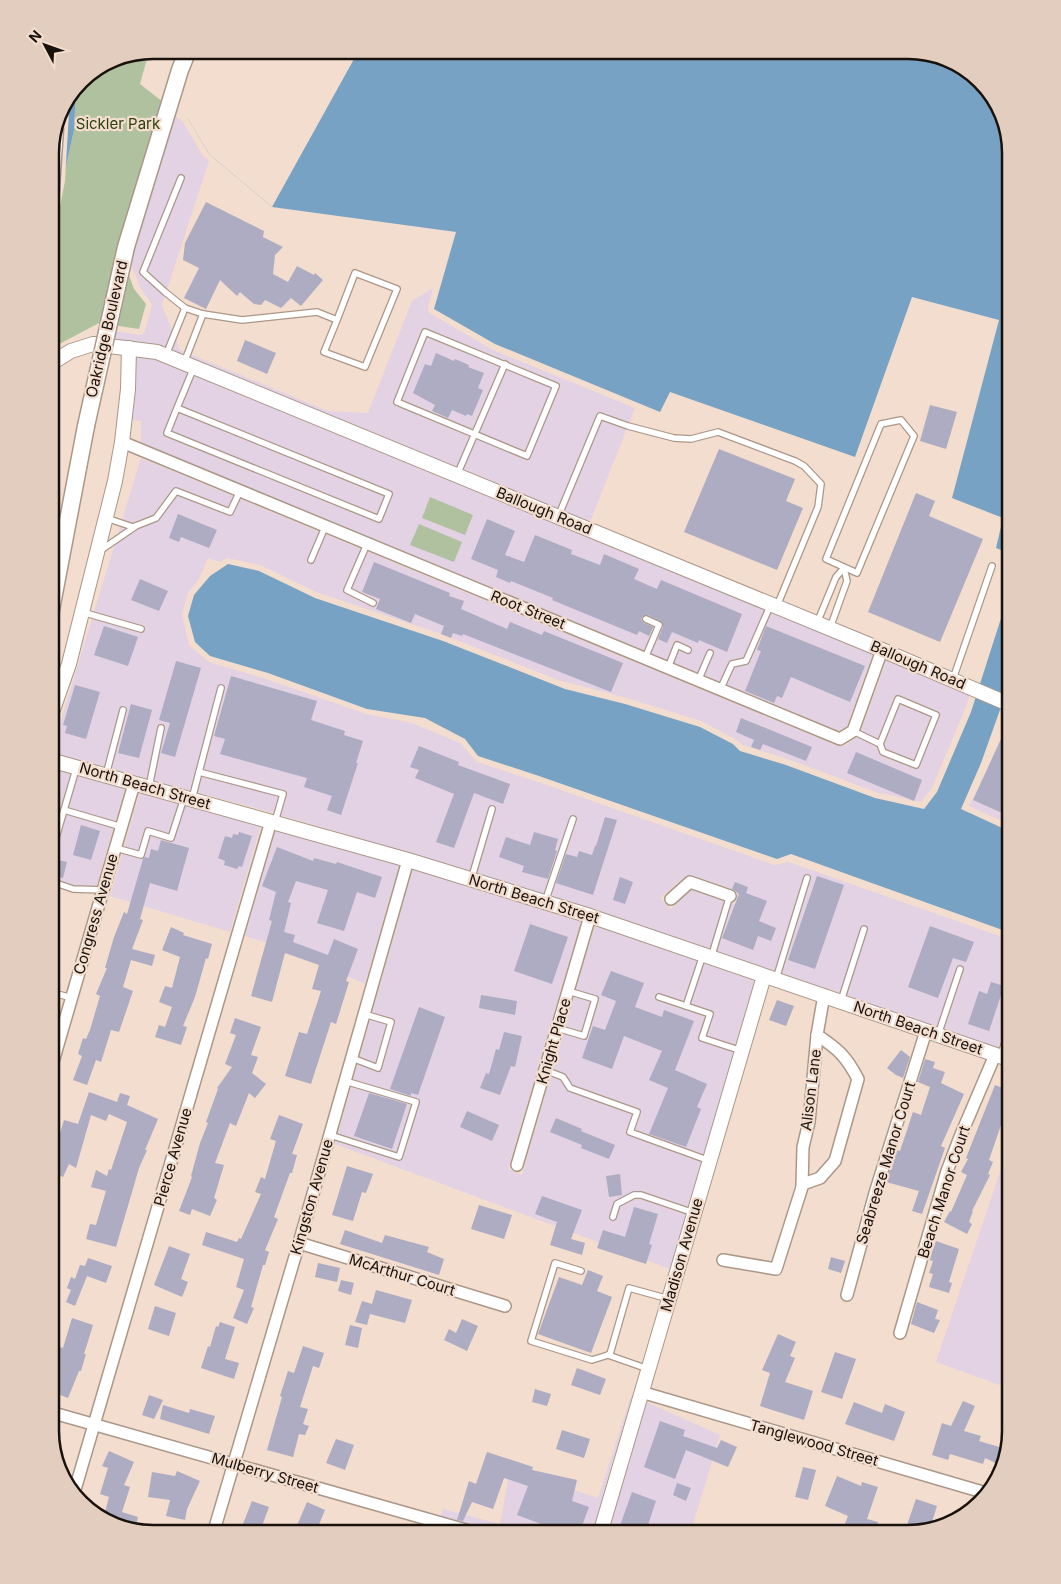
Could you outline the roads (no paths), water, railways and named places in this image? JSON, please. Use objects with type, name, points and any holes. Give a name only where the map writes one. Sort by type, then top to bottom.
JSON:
[{"type":"main road","name":"Oakridge Boulevard","points":[[59,573],[86,426],[126,247],[185,59]]},
{"type":"street","name":"Ballough Road","points":[[59,358],[71,351],[93,344],[157,352],[774,605],[1002,701]]},
{"type":"street","points":[[59,692],[69,664],[106,518],[122,442],[128,389],[129,348]]},
{"type":"street","name":"Root Street","points":[[122,442],[840,739],[853,731]]},
{"type":"street","points":[[853,731],[882,650]]},
{"type":"street","name":"North Beach Street","points":[[59,762],[408,860],[590,916],[1002,1057]]},
{"type":"street","name":"Congress Avenue","points":[[59,1042],[134,784]]},
{"type":"street","name":"Pierce Avenue","points":[[76,1485],[273,821]]},
{"type":"street","name":"Kingston Avenue","points":[[216,1525],[299,1243],[408,860]]},
{"type":"street","points":[[671,899],[690,882],[730,894]]},
{"type":"street","name":"Knight Place","points":[[517,1165],[590,916]]},
{"type":"street","name":"Madison Avenue","points":[[603,1525],[742,1051],[770,978]]},
{"type":"street","name":"Alison Lane","points":[[723,1260],[776,1270],[802,1186],[804,1147],[809,1122],[824,995]]},
{"type":"street","name":"Seabreeze Manor Court","points":[[847,1295],[874,1193],[932,1033]]},
{"type":"street","points":[[802,1186],[820,1178],[835,1161],[858,1079],[849,1062],[838,1049],[818,1035]]},
{"type":"street","name":"Beach Manor Court","points":[[900,1333],[947,1171],[960,1137],[1002,1057]]},
{"type":"street","name":"McArthur Court","points":[[299,1243],[504,1306]]},
{"type":"street","name":"Tanglewood Street","points":[[641,1392],[980,1491]]},
{"type":"street","name":"Mulberry Street","points":[[59,1415],[448,1525]]},
{"type":"lane","points":[[181,178],[143,272],[185,308],[203,314],[242,320],[317,312],[337,320]]},
{"type":"lane","points":[[355,273],[397,289],[365,367],[324,352],[337,320],[355,273]]},
{"type":"lane","points":[[166,356],[185,308]]},
{"type":"lane","points":[[177,408],[389,494],[379,519],[167,433],[177,408],[203,314]]},
{"type":"lane","points":[[425,332],[505,364],[556,386],[526,456],[397,402],[425,332]]},
{"type":"lane","points":[[457,475],[505,364]]},
{"type":"lane","points":[[558,517],[600,416],[628,426],[674,438],[690,439],[718,432],[795,461],[804,466],[821,484],[818,507],[774,605],[746,661],[732,664],[720,690]]},
{"type":"lane","points":[[901,420],[914,436],[857,573],[844,568],[826,559],[881,424],[901,420]]},
{"type":"lane","points":[[97,553],[135,526],[156,518],[176,491],[230,512],[240,491]]},
{"type":"lane","points":[[106,518],[135,526]]},
{"type":"lane","points":[[310,560],[326,526]]},
{"type":"lane","points":[[367,544],[347,590],[372,603]]},
{"type":"lane","points":[[953,679],[992,566]]},
{"type":"lane","points":[[823,626],[847,581],[844,568]]},
{"type":"lane","points":[[823,626],[836,577],[844,568]]},
{"type":"lane","points":[[82,612],[141,629]]},
{"type":"lane","points":[[644,658],[659,625],[646,619]]},
{"type":"lane","points":[[668,668],[677,645],[688,650]]},
{"type":"lane","points":[[698,681],[710,653]]},
{"type":"lane","points":[[116,848],[141,856],[148,831],[171,838],[199,772],[221,688]]},
{"type":"lane","points":[[853,731],[880,744],[883,752],[916,765],[936,715],[898,699],[880,744]]},
{"type":"lane","points":[[106,775],[122,710]]},
{"type":"lane","points":[[149,788],[161,728]]},
{"type":"lane","points":[[59,827],[76,767]]},
{"type":"lane","points":[[199,772],[283,794],[273,821]]},
{"type":"lane","points":[[64,810],[122,827]]},
{"type":"lane","points":[[471,880],[492,810]]},
{"type":"lane","points":[[545,902],[573,819]]},
{"type":"lane","points":[[770,978],[806,878]]},
{"type":"lane","points":[[59,884],[73,889],[104,890]]},
{"type":"lane","points":[[686,1006],[730,894]]},
{"type":"lane","points":[[841,1001],[864,929]]},
{"type":"lane","points":[[932,1033],[960,969]]},
{"type":"lane","points":[[557,1028],[584,1036],[595,1000],[568,991]]},
{"type":"lane","points":[[59,994],[72,998]]},
{"type":"lane","points":[[659,997],[710,1014],[702,1038],[742,1051]]},
{"type":"lane","points":[[352,1058],[378,1068],[392,1022],[364,1014]]},
{"type":"lane","points":[[545,1070],[563,1077],[570,1088],[637,1112],[630,1132],[710,1161]]},
{"type":"lane","points":[[330,1135],[399,1157],[416,1102],[345,1080]]},
{"type":"lane","points":[[613,1217],[617,1204],[634,1195],[694,1213]]},
{"type":"lane","points":[[581,1271],[555,1263],[531,1341],[592,1360],[608,1355],[648,1369]]},
{"type":"lane","points":[[608,1355],[610,1354],[629,1288],[669,1299]]},
{"type":"water","points":[[158,59],[914,59],[950,68],[975,86],[990,106],[999,129],[1001,141],[1002,518],[952,498],[999,320],[912,297],[855,457],[670,392],[660,412],[495,344],[434,309],[456,232],[272,207],[209,154],[188,119]]},
{"type":"water","points":[[75,100],[74,130],[59,199],[59,147],[68,111]]},
{"type":"water","points":[[1002,522],[1002,550],[996,548]]},
{"type":"water","points":[[228,564],[259,571],[315,598],[443,641],[565,689],[625,704],[700,727],[733,744],[740,751],[786,765],[875,798],[924,809],[937,792],[971,712],[1002,615],[1002,704],[981,763],[961,809],[1002,828],[1002,930],[791,854],[777,859],[478,756],[465,739],[425,718],[367,709],[268,673],[210,656],[195,642],[188,616],[194,595],[210,576]]},
{"type":"park label","name":"Sickler Park","points":[[118,124]]}]
